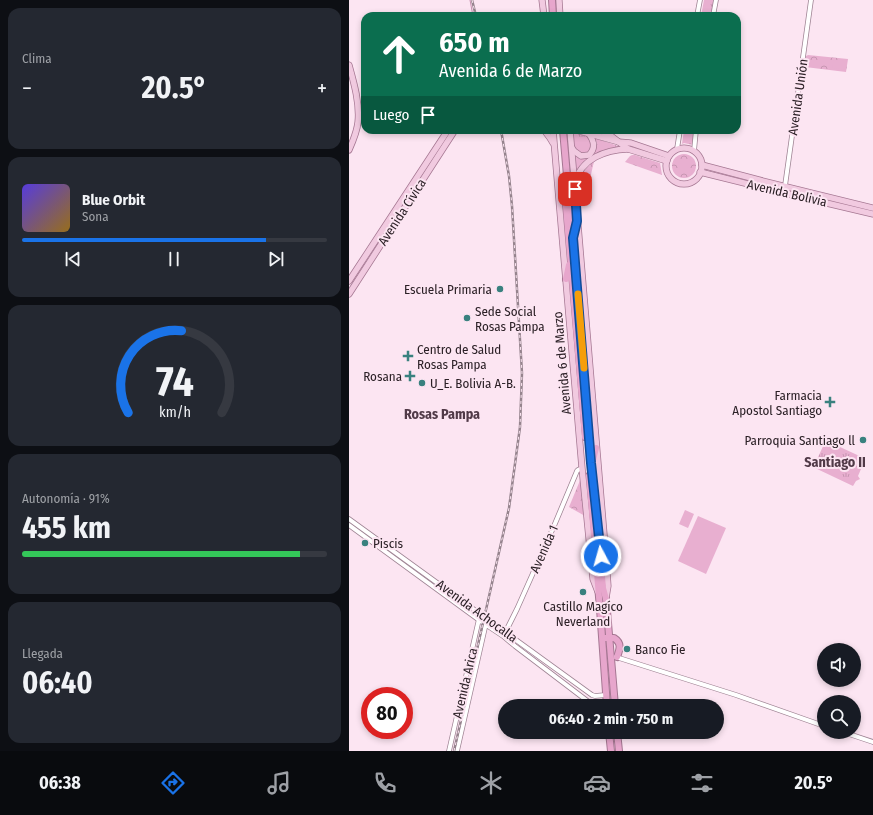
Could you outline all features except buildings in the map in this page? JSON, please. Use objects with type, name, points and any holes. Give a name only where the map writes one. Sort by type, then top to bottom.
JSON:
[{"type":"highway","points":[[548,0],[549,12]]},
{"type":"highway","points":[[552,0],[553,12]]},
{"type":"highway","name":"Avenida 6 de Marzo","points":[[559,134],[606,699]]},
{"type":"highway","name":"Avenida 6 de Marzo","points":[[563,134],[603,588],[606,599],[609,638],[614,657],[615,699]]},
{"type":"highway","points":[[573,238],[577,221]]},
{"type":"highway","points":[[566,279],[570,258]]},
{"type":"highway","points":[[591,463],[597,448]]},
{"type":"highway","points":[[602,638],[614,638],[619,642],[620,648],[614,657]]},
{"type":"highway","points":[[610,739],[611,751]]},
{"type":"highway","points":[[618,739],[619,751]]},
{"type":"main road","points":[[542,0],[544,12]]},
{"type":"main road","points":[[559,0],[560,12]]},
{"type":"main road","points":[[349,65],[358,113],[355,134],[349,150]]},
{"type":"main road","name":"Avenida Cívica","points":[[349,281],[445,134]]},
{"type":"main road","name":"Avenida Cívica","points":[[349,294],[452,134]]},
{"type":"main road","points":[[547,134],[555,148]]},
{"type":"main road","name":"Avenida 6 de Marzo","points":[[553,134],[582,468],[593,579],[598,594]]},
{"type":"main road","name":"Avenida 6 de Marzo","points":[[570,134],[608,586],[606,599]]},
{"type":"main road","points":[[571,147],[574,152],[581,156],[589,155],[594,148],[594,143],[589,134]]},
{"type":"main road","points":[[589,134],[619,142],[631,143],[668,158]]},
{"type":"main road","points":[[607,134],[628,149]]},
{"type":"main road","points":[[684,148],[694,151],[700,157],[702,166],[698,177],[691,182],[683,184],[672,180],[666,166],[671,153],[677,149],[684,148]]},
{"type":"main road","points":[[575,189],[577,177],[586,164],[592,159],[609,151],[628,149],[668,158]]},
{"type":"main road","name":"Avenida Bolivia","points":[[702,166],[873,208]]},
{"type":"main road","name":"Avenida Bolivia","points":[[700,172],[873,214]]},
{"type":"street","points":[[698,12],[700,0]]},
{"type":"street","points":[[714,12],[716,0]]},
{"type":"street","name":"Avenida Unión","points":[[784,193],[811,0]]},
{"type":"street","points":[[677,149],[679,134]]},
{"type":"street","points":[[694,151],[696,134]]},
{"type":"street","name":"Avenida 1","points":[[503,636],[554,526],[577,471],[582,468]]},
{"type":"street","name":"Avenida Achocalla","points":[[349,519],[481,615],[506,631],[592,695],[606,695]]},
{"type":"street","name":"Avenida Achocalla","points":[[349,525],[503,636],[585,699]]},
{"type":"street","name":"Avenida Arica","points":[[449,751],[481,615]]},
{"type":"street","name":"Avenida Arica","points":[[457,751],[487,618]]},
{"type":"street","points":[[614,657],[736,695],[817,724]]},
{"type":"street","points":[[861,738],[873,742]]},
{"type":"green space","points":[[704,0],[715,0],[713,12],[702,12]]},
{"type":"green space","points":[[806,56],[848,59],[846,72],[805,67]]},
{"type":"green space","points":[[833,60],[847,61],[846,70],[832,68]]},
{"type":"green space","points":[[572,134],[584,135],[589,138],[593,144],[588,153],[582,154],[574,148]]},
{"type":"green space","points":[[683,134],[694,134],[693,145],[682,144]]},
{"type":"green space","points":[[595,138],[621,147],[608,149],[595,154],[576,176],[575,154],[593,153],[597,146]]},
{"type":"green space","points":[[679,154],[689,154],[696,161],[696,171],[689,178],[679,178],[672,171],[672,161]]},
{"type":"green space","points":[[632,155],[660,163],[662,175],[625,162]]},
{"type":"green space","points":[[594,161],[588,188],[584,191],[579,191],[578,183],[581,174]]},
{"type":"green space","points":[[827,441],[866,459],[864,463],[865,466],[861,469],[858,476],[860,479],[856,481],[853,486],[815,468],[814,466],[825,442]]},
{"type":"green space","points":[[581,478],[585,516],[569,507]]},
{"type":"green space","points":[[685,510],[694,514],[688,528],[679,524]]},
{"type":"green space","points":[[698,516],[726,528],[706,574],[678,561]]},
{"type":"waterway","points":[[470,0],[472,12]]},
{"type":"railway","points":[[472,0],[475,12]]},
{"type":"railway","points":[[454,751],[509,508],[520,427],[522,373],[512,206],[509,176],[502,134]]},
{"type":"slow traffic","points":[[578,294],[584,368]]},
{"type":"place","name":"Escuela Primaria","points":[[500,289]]},
{"type":"place","name":"Sede Social Rosas Pampa","points":[[467,318]]},
{"type":"place","name":"Centro de Salud Rosas Pampa","points":[[408,356]]},
{"type":"place","name":"Rosana","points":[[410,376]]},
{"type":"place","name":"U_E. Bolivia A-B.","points":[[422,383]]},
{"type":"place","name":"Farmacia Apostol Santiago","points":[[830,402]]},
{"type":"place","name":"Parroquia Santiago ll","points":[[863,440]]},
{"type":"place","name":"Piscis","points":[[365,543]]},
{"type":"place","name":"Castillo Magíco Neverland","points":[[583,592]]},
{"type":"place","name":"Banco Fie","points":[[627,649]]},
{"type":"district","name":"Rosas Pampa","points":[[442,414]]},
{"type":"district","name":"Santiago II","points":[[835,462]]},
{"type":"route","points":[[575,189],[577,221],[573,238],[585,372],[591,463],[601,556]]}]
